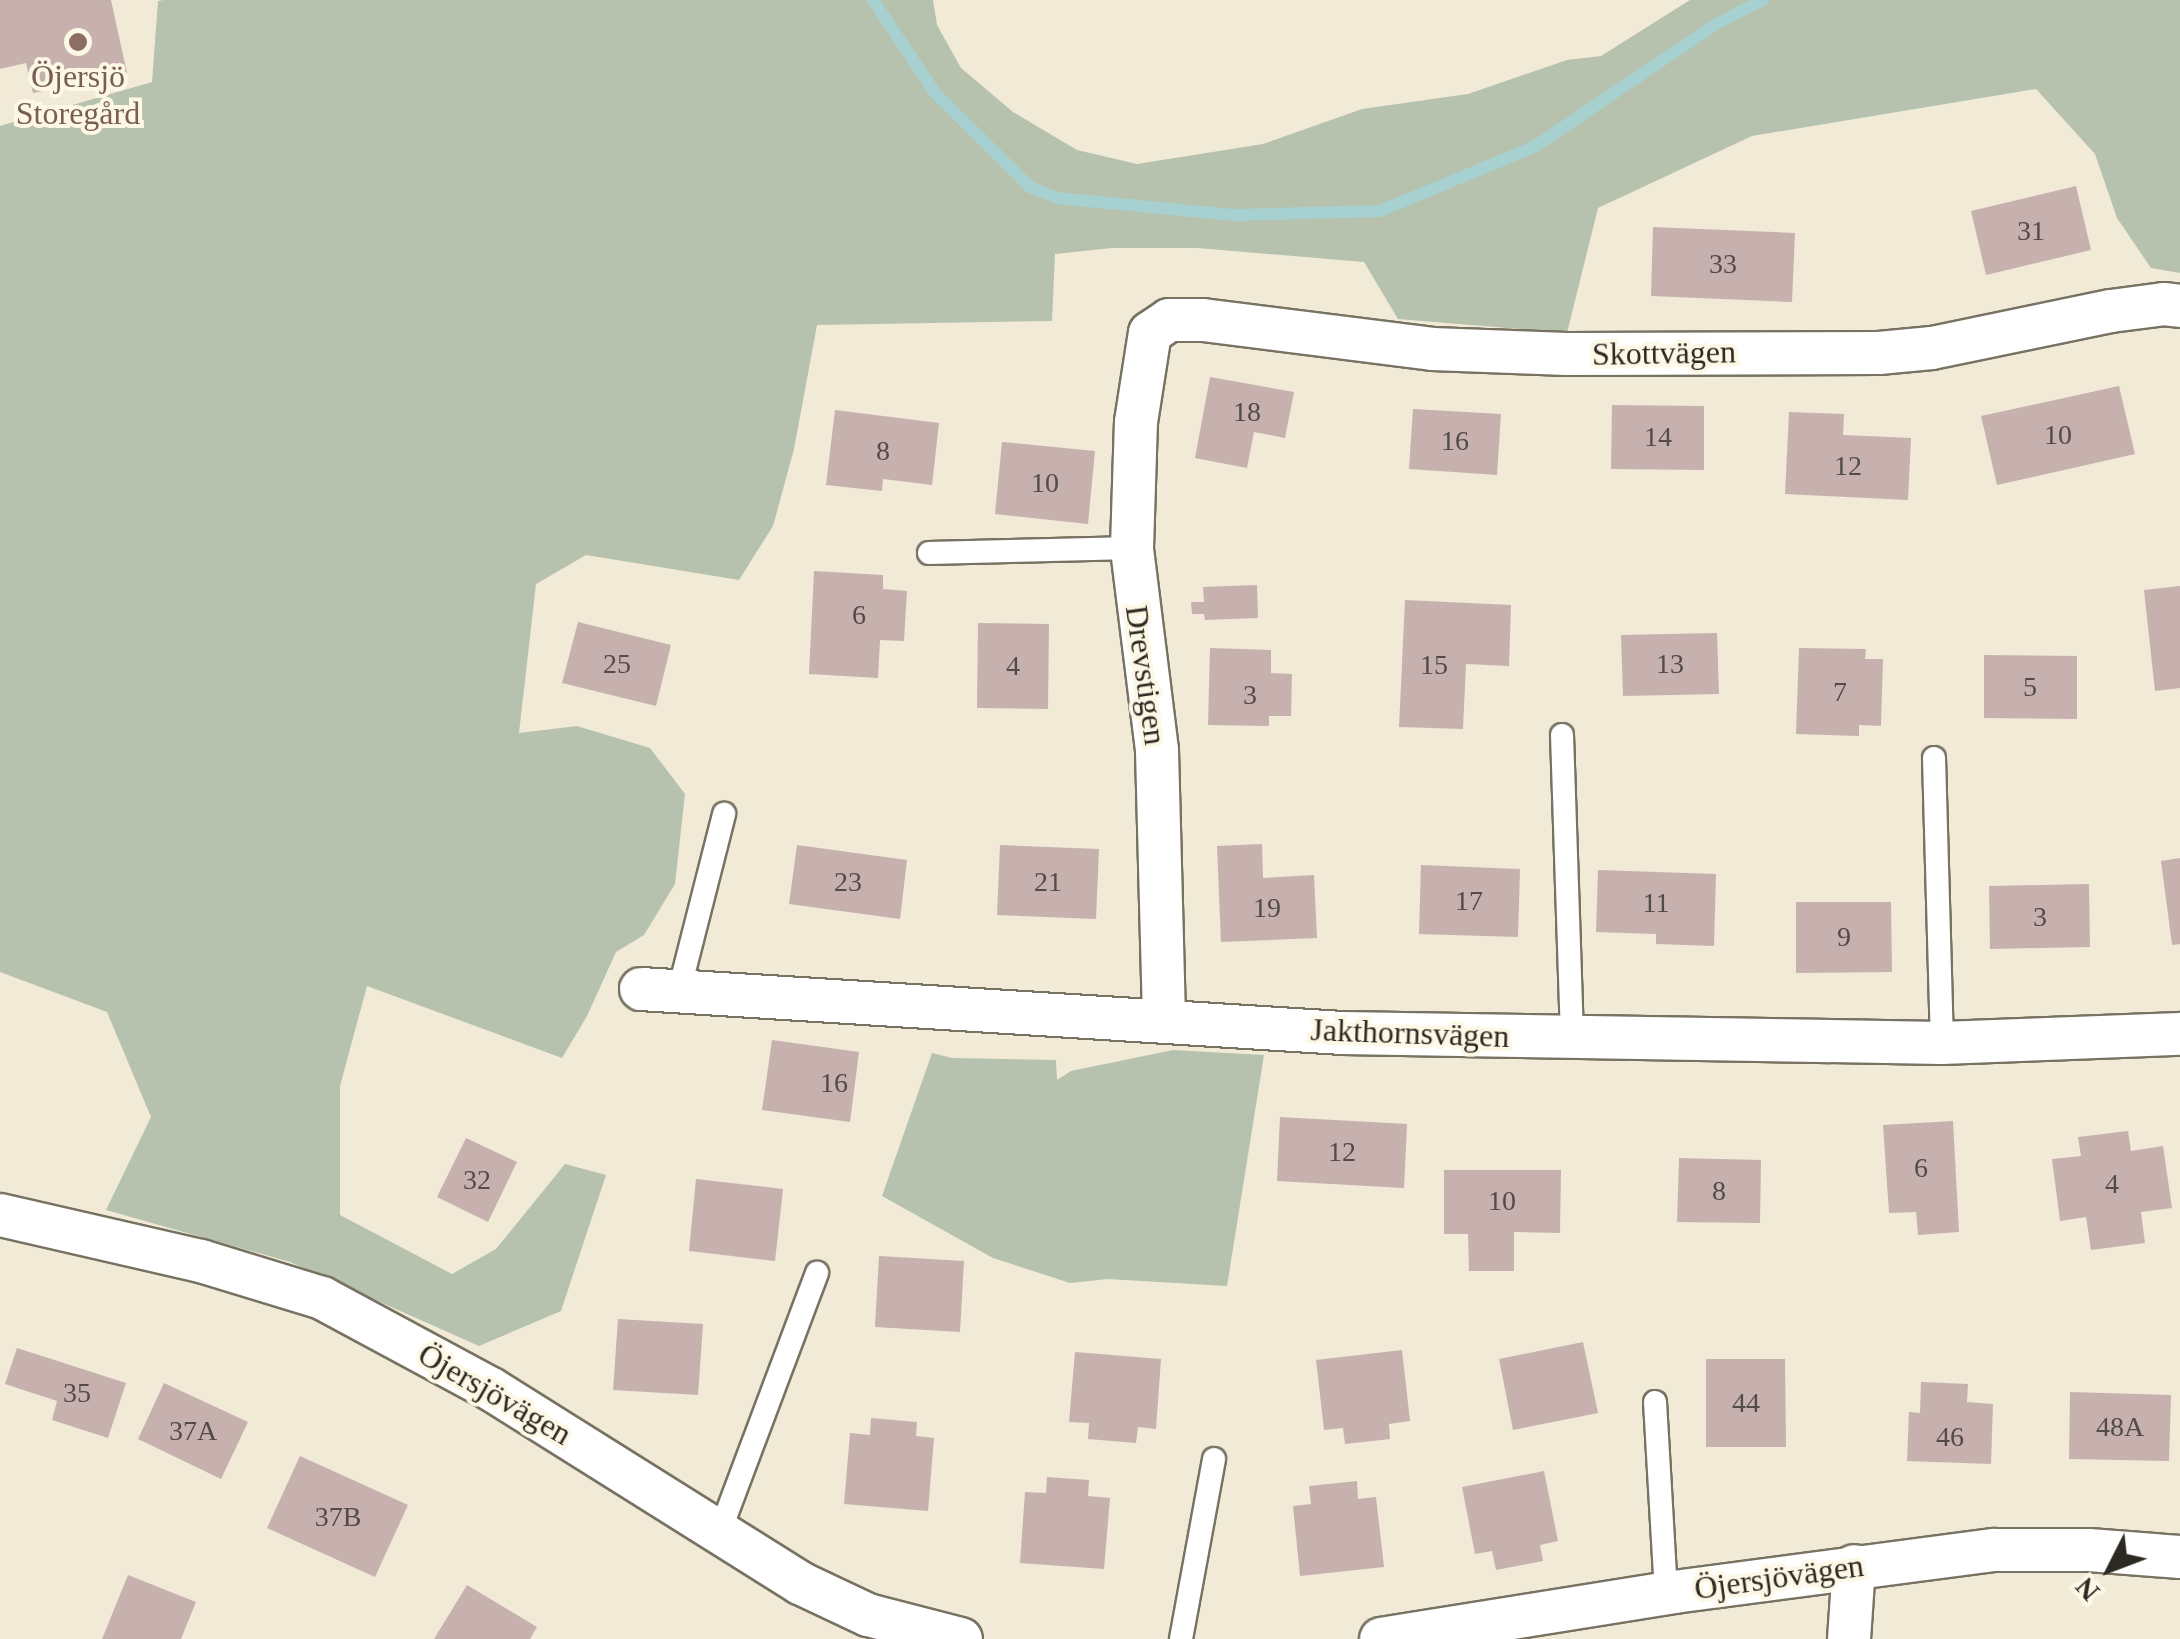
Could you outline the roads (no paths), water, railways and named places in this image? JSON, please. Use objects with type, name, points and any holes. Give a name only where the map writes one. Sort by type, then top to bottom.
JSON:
[{"type":"street","name":"Skottvägen","points":[[1150,333],[1169,320],[1203,320],[1432,349],[1568,354],[1879,352],[1932,348],[2111,311],[2164,304],[2180,306]]},
{"type":"street","name":"Drevstigen","points":[[1150,333],[1136,422],[1132,548],[1157,750],[1164,1018]]},
{"type":"street","name":"Jakthornsvägen","points":[[660,990],[1164,1018],[1342,1033],[1572,1040],[1942,1043],[2180,1034]]},
{"type":"street","name":"Öjersjövägen","points":[[0,1214],[201,1261],[322,1298],[490,1389],[831,1599],[942,1637]]},
{"type":"street","name":"Öjersjövägen","points":[[1383,1639],[1674,1592],[1994,1550],[2089,1550],[2180,1557]]},
{"type":"street","points":[[1849,1639],[1854,1566]]},
{"type":"lane","points":[[929,552],[1132,548]]},
{"type":"lane","points":[[1562,735],[1572,1040]]},
{"type":"lane","points":[[1934,758],[1942,1043]]},
{"type":"lane","points":[[660,990],[724,814]]},
{"type":"lane","points":[[720,1530],[817,1273]]},
{"type":"lane","points":[[1655,1402],[1665,1577],[1674,1592]]},
{"type":"lane","points":[[1181,1639],[1214,1459]]},
{"type":"waterway","points":[[873,0],[935,93],[1030,187],[1057,198],[1235,215],[1380,211],[1534,147],[1718,23],[1763,0]]},
{"type":"place","name":"Öjersjö Storegård","points":[[78,42]]}]
